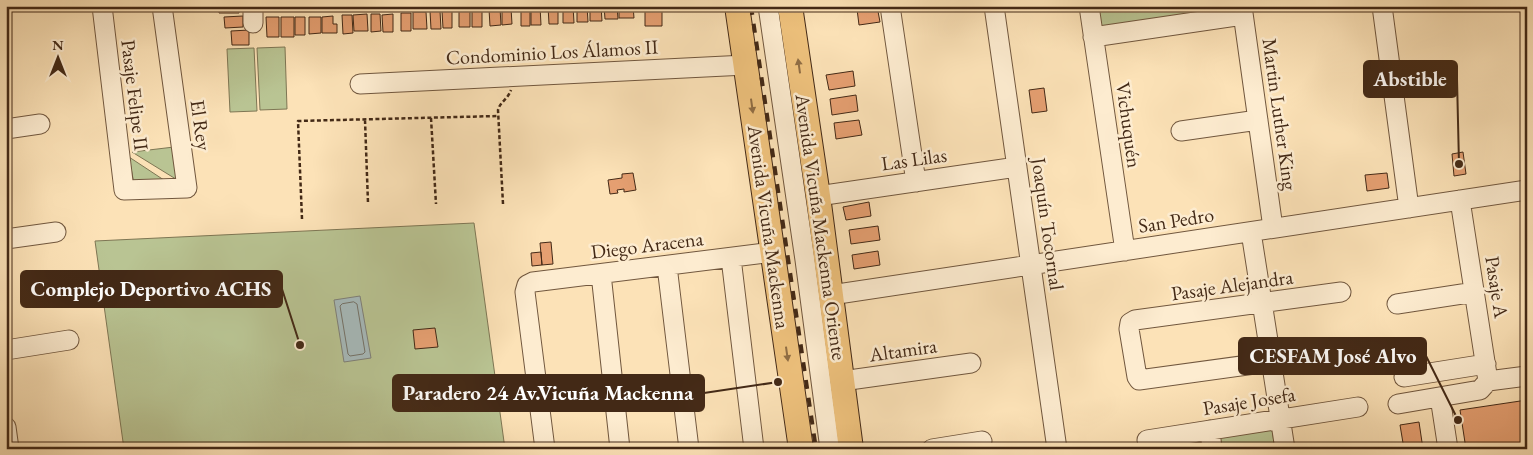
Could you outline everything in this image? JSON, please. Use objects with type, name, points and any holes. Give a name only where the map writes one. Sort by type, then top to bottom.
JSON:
[{"type":"main road","name":"Avenida Vicuña Mackenna","points":[[737,6],[801,449]]},
{"type":"main road","name":"Avenida Vicuña Mackenna Oriente","points":[[790,6],[818,196],[842,381],[840,447]]},
{"type":"street","name":"Pasaje Felipe II","points":[[102,6],[124,190]]},
{"type":"street","name":"El Rey","points":[[124,190],[187,188],[162,6]]},
{"type":"street","points":[[768,6],[805,260],[840,447],[810,449]]},
{"type":"street","points":[[890,6],[916,182]]},
{"type":"street","name":"Joaquín Tocornal","points":[[994,6],[1057,449]]},
{"type":"street","name":"Vichuquén","points":[[1089,6],[1125,251]]},
{"type":"street","points":[[1382,6],[1410,208]]},
{"type":"street","points":[[1094,37],[1242,10]]},
{"type":"street","name":"Martin Luther King","points":[[1242,10],[1273,228]]},
{"type":"street","name":"Condominio Los Álamos II","points":[[360,84],[746,65]]},
{"type":"street","points":[[1181,131],[1258,120]]},
{"type":"street","points":[[6,129],[40,124]]},
{"type":"street","name":"Las Lilas","points":[[818,196],[1017,167]]},
{"type":"street","name":"San Pedro","points":[[831,295],[1527,190]]},
{"type":"street","name":"Pasaje A","points":[[1460,200],[1487,373]]},
{"type":"street","points":[[6,239],[56,232]]},
{"type":"street","points":[[1251,232],[1285,449]]},
{"type":"street","name":"Diego Aracena","points":[[545,449],[526,292],[527,285],[533,282],[773,252]]},
{"type":"street","points":[[731,258],[754,449]]},
{"type":"street","points":[[667,266],[688,449]]},
{"type":"street","points":[[600,274],[620,449]]},
{"type":"street","name":"Pasaje Alejandra","points":[[1272,362],[1139,380],[1129,329],[1130,323],[1135,320],[1341,292]]},
{"type":"street","points":[[1397,304],[1475,292]]},
{"type":"street","points":[[6,350],[69,340]]},
{"type":"street","points":[[1272,362],[1350,351]]},
{"type":"street","name":"Altamira","points":[[842,381],[971,363]]},
{"type":"street","points":[[1404,377],[1487,373],[1527,376]]},
{"type":"street","points":[[1398,404],[1480,390],[1487,373]]},
{"type":"street","points":[[1440,397],[1448,449]]},
{"type":"street","name":"Pasaje Josefa","points":[[1147,440],[1358,407]]},
{"type":"street","points":[[6,427],[9,449]]},
{"type":"street","points":[[1210,430],[1212,449]]},
{"type":"street","points":[[932,449],[982,442]]},
{"type":"path","points":[[503,204],[498,110],[511,91],[510,76]]},
{"type":"path","points":[[302,219],[298,121],[498,116]]},
{"type":"path","points":[[432,118],[436,204]]},
{"type":"path","points":[[365,120],[368,203]]},
{"type":"green space","points":[[1095,6],[1235,6],[1236,12],[1099,33]]},
{"type":"green space","points":[[285,47],[287,109],[260,110],[257,48]]},
{"type":"green space","points":[[254,48],[257,111],[230,112],[227,49]]},
{"type":"green space","points":[[174,147],[179,181],[132,152]]},
{"type":"green space","points":[[129,157],[173,186],[134,184]]},
{"type":"green space","points":[[474,223],[505,449],[124,449],[95,241]]},
{"type":"green space","points":[[1271,423],[1275,449],[1218,449],[1215,432]]},
{"type":"water","points":[[360,296],[371,358],[344,362],[334,300]]},
{"type":"building","points":[[219,6],[239,6],[239,13],[219,13]]},
{"type":"building","points":[[531,6],[540,6],[541,25],[531,25]]},
{"type":"building","points":[[548,6],[558,6],[558,24],[549,24]]},
{"type":"building","points":[[563,6],[573,6],[574,23],[563,23]]},
{"type":"building","points":[[577,6],[587,6],[588,22],[577,22]]},
{"type":"building","points":[[590,6],[601,6],[602,21],[590,21]]},
{"type":"building","points":[[604,6],[617,6],[618,19],[605,19]]},
{"type":"building","points":[[619,6],[633,6],[634,18],[619,18]]},
{"type":"building","points":[[877,6],[880,22],[859,25],[857,9]]},
{"type":"building","points":[[530,7],[530,26],[521,26],[521,8]]},
{"type":"building","points":[[500,8],[501,25],[490,26],[489,9]]},
{"type":"building","points":[[511,8],[512,24],[502,25],[502,9]]},
{"type":"building","points":[[470,9],[470,27],[459,27],[459,10]]},
{"type":"building","points":[[472,10],[482,10],[482,27],[472,27]]},
{"type":"building","points":[[430,11],[440,11],[441,29],[431,29]]},
{"type":"building","points":[[442,11],[452,11],[452,28],[443,28]]},
{"type":"building","points":[[645,11],[662,11],[662,26],[645,26]]},
{"type":"building","points":[[413,12],[426,12],[427,29],[413,29]]},
{"type":"building","points":[[401,13],[411,13],[411,31],[401,31]]},
{"type":"building","points":[[367,14],[368,31],[354,31],[353,15]]},
{"type":"building","points":[[371,14],[380,14],[381,31],[371,32]]},
{"type":"building","points":[[393,14],[393,32],[383,32],[382,15]]},
{"type":"building","points":[[342,15],[352,15],[353,33],[343,34]]},
{"type":"building","points":[[243,16],[243,27],[225,28],[224,17]]},
{"type":"building","points":[[333,16],[333,24],[337,24],[337,33],[322,33],[322,17]]},
{"type":"building","points":[[266,17],[279,17],[279,37],[267,37]]},
{"type":"building","points":[[281,17],[294,17],[294,37],[281,37]]},
{"type":"building","points":[[295,17],[305,17],[305,35],[295,35]]},
{"type":"building","points":[[309,17],[321,17],[321,33],[309,34]]},
{"type":"building","points":[[249,30],[249,45],[232,45],[231,31]]},
{"type":"building","points":[[853,71],[855,86],[829,90],[826,75]]},
{"type":"building","points":[[1044,88],[1047,111],[1032,113],[1029,90]]},
{"type":"building","points":[[856,95],[858,111],[832,115],[830,99]]},
{"type":"building","points":[[859,120],[862,135],[836,139],[834,123]]},
{"type":"building","points":[[1463,152],[1466,174],[1454,176],[1452,154]]},
{"type":"building","points":[[633,173],[636,190],[624,192],[624,189],[617,190],[618,193],[610,194],[608,180],[622,178],[622,174]]},
{"type":"building","points":[[1387,173],[1389,188],[1367,191],[1365,175]]},
{"type":"building","points":[[869,202],[871,216],[846,220],[843,207]]},
{"type":"building","points":[[878,226],[880,240],[851,244],[849,230]]},
{"type":"building","points":[[551,242],[553,264],[542,265],[540,243]]},
{"type":"building","points":[[878,251],[880,265],[854,269],[852,255]]},
{"type":"building","points":[[541,252],[542,265],[532,266],[531,253]]},
{"type":"building","points":[[435,328],[438,347],[415,349],[413,330]]},
{"type":"building","points":[[1527,400],[1527,449],[1466,449],[1460,410]]},
{"type":"building","points":[[1419,422],[1423,449],[1404,449],[1400,425]]},
{"type":"railway","points":[[751,6],[816,449]]},
{"type":"place","name":"Abstible","points":[[1459,164]]},
{"type":"place","name":"Complejo Deportivo ACHS","points":[[300,345]]},
{"type":"place","name":"Paradero 24 Av.Vicuña Mackenna","points":[[778,382]]},
{"type":"place","name":"CESFAM José Alvo","points":[[1458,420]]}]
